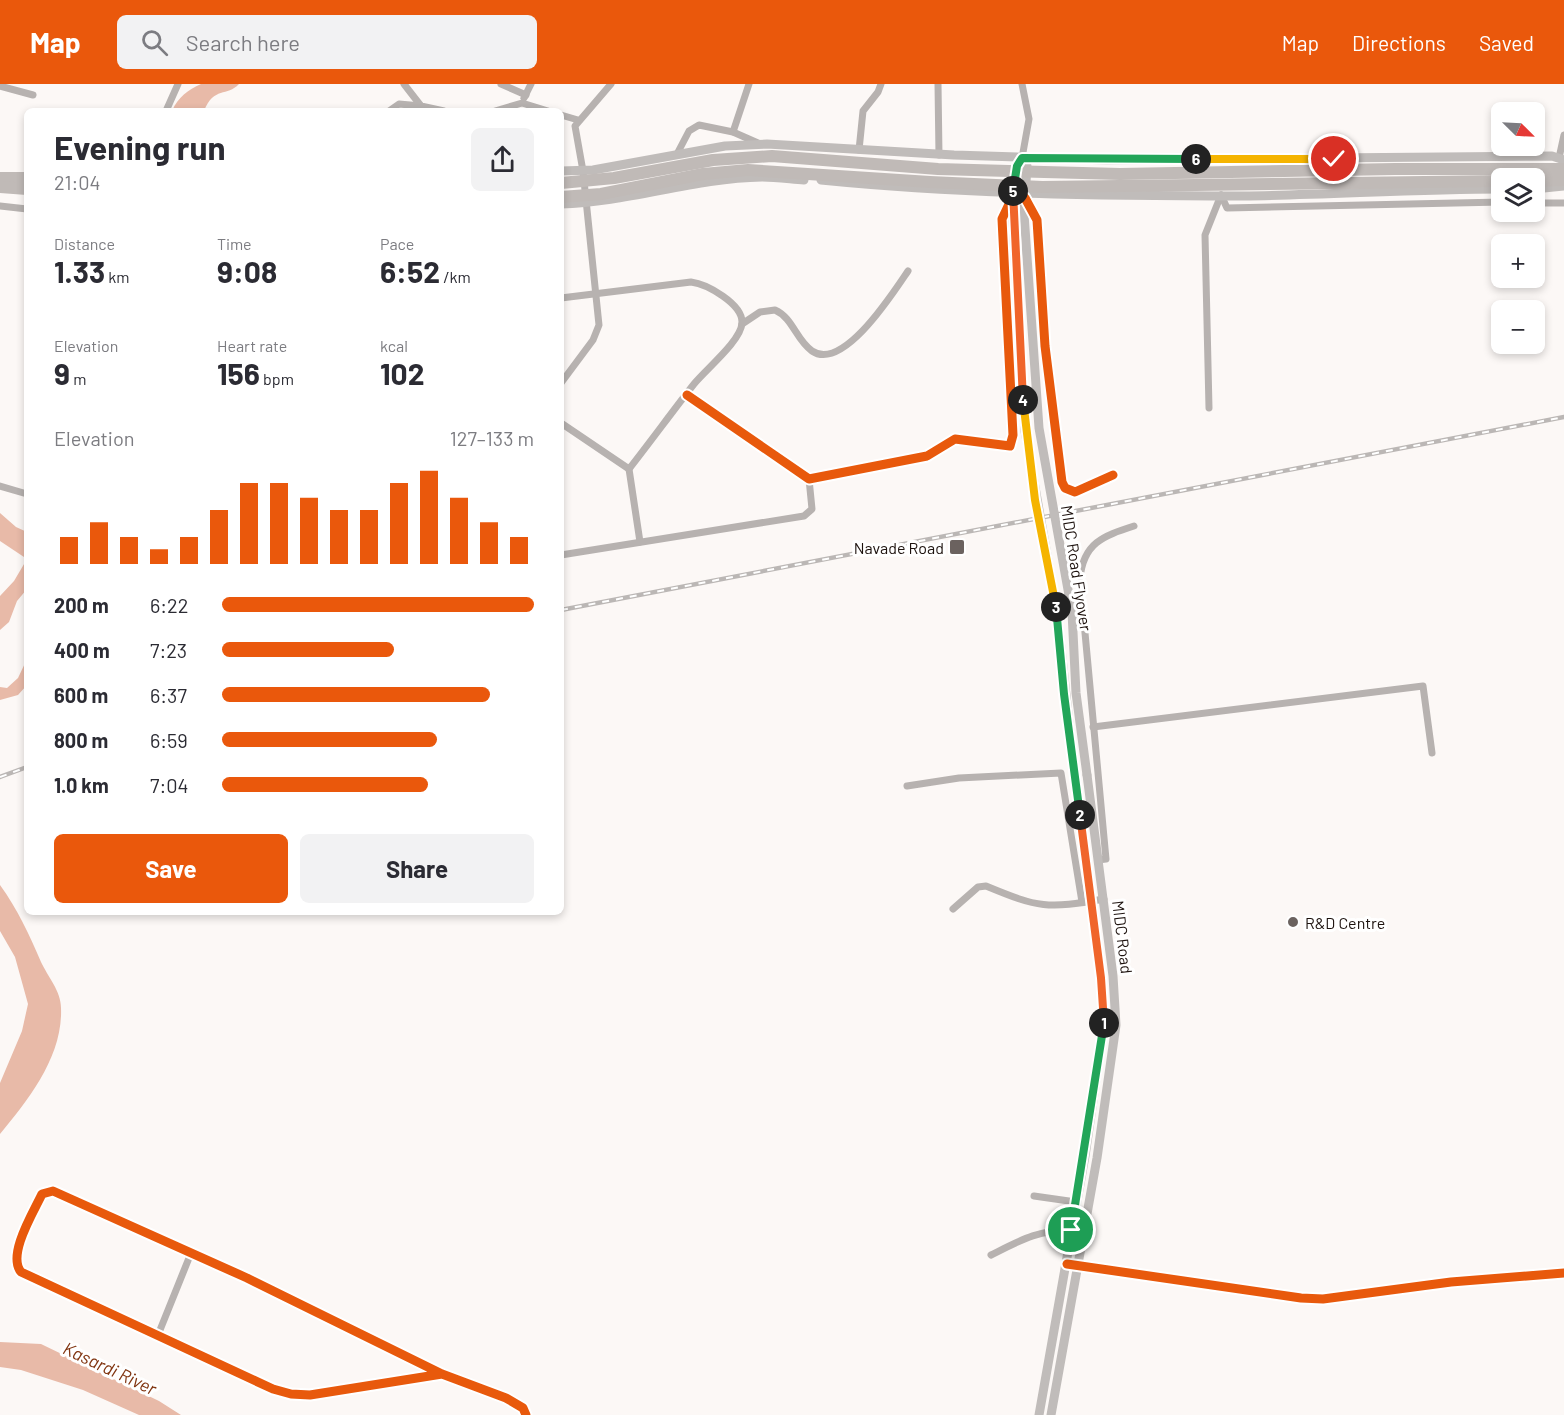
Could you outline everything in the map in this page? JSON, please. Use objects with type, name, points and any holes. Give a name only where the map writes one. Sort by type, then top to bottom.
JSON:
[{"type":"highway","points":[[564,183],[614,178],[712,160],[772,156],[938,169],[1120,174],[1395,169],[1562,162]]},
{"type":"highway","points":[[564,203],[703,174],[748,170],[1042,187],[1491,181]]},
{"type":"highway","points":[[0,178],[24,178]]},
{"type":"highway","points":[[1545,181],[1564,180]]},
{"type":"highway","points":[[0,188],[24,189]]},
{"type":"main road","points":[[564,171],[583,171],[725,146],[760,144],[939,155],[1107,160],[1562,162]]},
{"type":"main road","name":"MIDC Road Flyover","points":[[1076,782],[1057,611],[1025,431],[1012,214],[1012,195],[1017,166],[1022,158],[1027,166],[1024,214],[1038,428],[1072,612],[1076,693],[1087,779]]},
{"type":"main road","points":[[564,203],[761,177],[1025,196],[1221,195],[1491,189]]},
{"type":"main road","points":[[1545,188],[1564,186]]},
{"type":"main road","points":[[1076,782],[1087,779]]},
{"type":"main road","name":"MIDC Road","points":[[1051,1415],[1079,1266],[1116,1025],[1104,899],[1087,779]]},
{"type":"main road","name":"MIDC Road","points":[[1039,1415],[1067,1264],[1104,1024],[1102,983],[1087,902],[1076,782]]},
{"type":"main road","points":[[1067,1264],[1301,1298],[1323,1299],[1450,1282],[1564,1273]]},
{"type":"street","points":[[167,108],[178,84]]},
{"type":"street","points":[[404,84],[422,106]]},
{"type":"street","points":[[501,84],[526,95]]},
{"type":"street","points":[[522,103],[531,84]]},
{"type":"street","points":[[564,379],[597,331],[599,320],[594,292],[583,171],[575,134],[578,120],[611,84]]},
{"type":"street","points":[[733,132],[749,84]]},
{"type":"street","points":[[859,150],[863,111],[878,92],[880,84]]},
{"type":"street","points":[[938,84],[939,155]]},
{"type":"street","points":[[1022,84],[1029,118],[1022,158]]},
{"type":"street","points":[[2,86],[33,95]]},
{"type":"street","points":[[505,108],[522,103],[538,108]]},
{"type":"street","points":[[393,108],[399,104],[426,108]]},
{"type":"street","points":[[564,116],[578,120]]},
{"type":"street","points":[[677,154],[693,127],[705,125],[733,132],[760,144]]},
{"type":"street","points":[[1562,162],[1564,135]]},
{"type":"street","points":[[687,395],[809,479],[927,456],[955,439],[1010,446],[1013,435],[1002,219],[1012,195]]},
{"type":"street","points":[[1221,195],[1227,208],[1491,202]]},
{"type":"street","points":[[1209,408],[1205,235],[1221,195]]},
{"type":"street","points":[[1025,196],[1037,220],[1045,346],[1062,482],[1065,488],[1075,492],[1113,475]]},
{"type":"street","points":[[1545,202],[1564,203]]},
{"type":"street","points":[[0,206],[24,209]]},
{"type":"street","points":[[742,324],[760,312],[775,310],[791,324],[803,344],[821,356],[828,356],[838,352],[866,327],[908,271]]},
{"type":"street","points":[[564,297],[691,282],[711,288],[739,310],[742,324],[738,334],[629,469],[640,542]]},
{"type":"street","points":[[564,425],[629,469]]},
{"type":"street","points":[[564,555],[804,516],[812,509],[809,479]]},
{"type":"street","points":[[0,486],[24,493]]},
{"type":"street","points":[[1098,861],[1106,859],[1093,728],[1087,634],[1080,579],[1082,564],[1095,542],[1109,534],[1134,526]]},
{"type":"street","points":[[1093,728],[1423,686],[1432,753]]},
{"type":"street","points":[[907,786],[959,778],[1061,773],[1087,902]]},
{"type":"street","points":[[953,909],[978,887],[986,886],[1040,906],[1104,899]]},
{"type":"street","points":[[442,1374],[310,1395],[291,1394],[273,1389],[21,1272],[15,1261],[15,1254],[42,1194],[47,1191],[247,1278],[442,1374],[506,1398],[523,1408],[526,1415]]},
{"type":"street","points":[[1034,1196],[1076,1202]]},
{"type":"street","points":[[991,1255],[1033,1234],[1047,1230],[1071,1230]]},
{"type":"street","points":[[158,1335],[190,1253]]},
{"type":"shaded area","points":[[201,84],[239,84],[216,95],[206,108],[174,108],[184,94]]},
{"type":"shaded area","points":[[0,513],[16,527],[24,531],[24,557],[0,541]]},
{"type":"shaded area","points":[[24,564],[24,593],[17,601],[9,622],[0,630],[0,596],[14,581]]},
{"type":"shaded area","points":[[24,665],[24,688],[18,695],[0,700],[0,687],[7,688],[18,678]]},
{"type":"shaded area","points":[[0,885],[18,913],[57,990],[61,1008],[60,1026],[50,1060],[33,1091],[0,1134],[0,1083],[22,1031],[28,1004],[15,957],[0,931]]},
{"type":"shaded area","points":[[0,1342],[41,1344],[159,1401],[181,1415],[139,1415],[83,1390],[21,1370],[0,1367]]},
{"type":"railway","points":[[564,609],[1564,417]]},
{"type":"railway","points":[[0,777],[24,768]]},
{"type":"cycle path","points":[[687,395],[809,479],[927,456],[955,439],[1010,446],[1013,435],[1002,219],[1012,198],[1025,198],[1037,220],[1045,346],[1062,482],[1065,488],[1075,492],[1113,475]]},
{"type":"cycle path","points":[[442,1374],[310,1395],[291,1394],[273,1389],[21,1272],[17,1255],[19,1245],[42,1194],[53,1191],[247,1278],[442,1374],[506,1398],[523,1408],[526,1415]]},
{"type":"cycle path","points":[[1067,1264],[1301,1298],[1323,1299],[1451,1282],[1564,1273]]},
{"type":"place","name":"Navade Road","points":[[957,547]]},
{"type":"place","name":"R&D Centre","points":[[1293,922]]},
{"type":"route","points":[[1071,1230],[1096,1089],[1104,1024],[1104,1005],[1064,694],[1057,611],[1035,500],[1025,431],[1012,214],[1012,193],[1017,166],[1022,158],[1334,159]]},
{"type":"water label","name":"Kasardi River","points":[[110,1368]]}]
